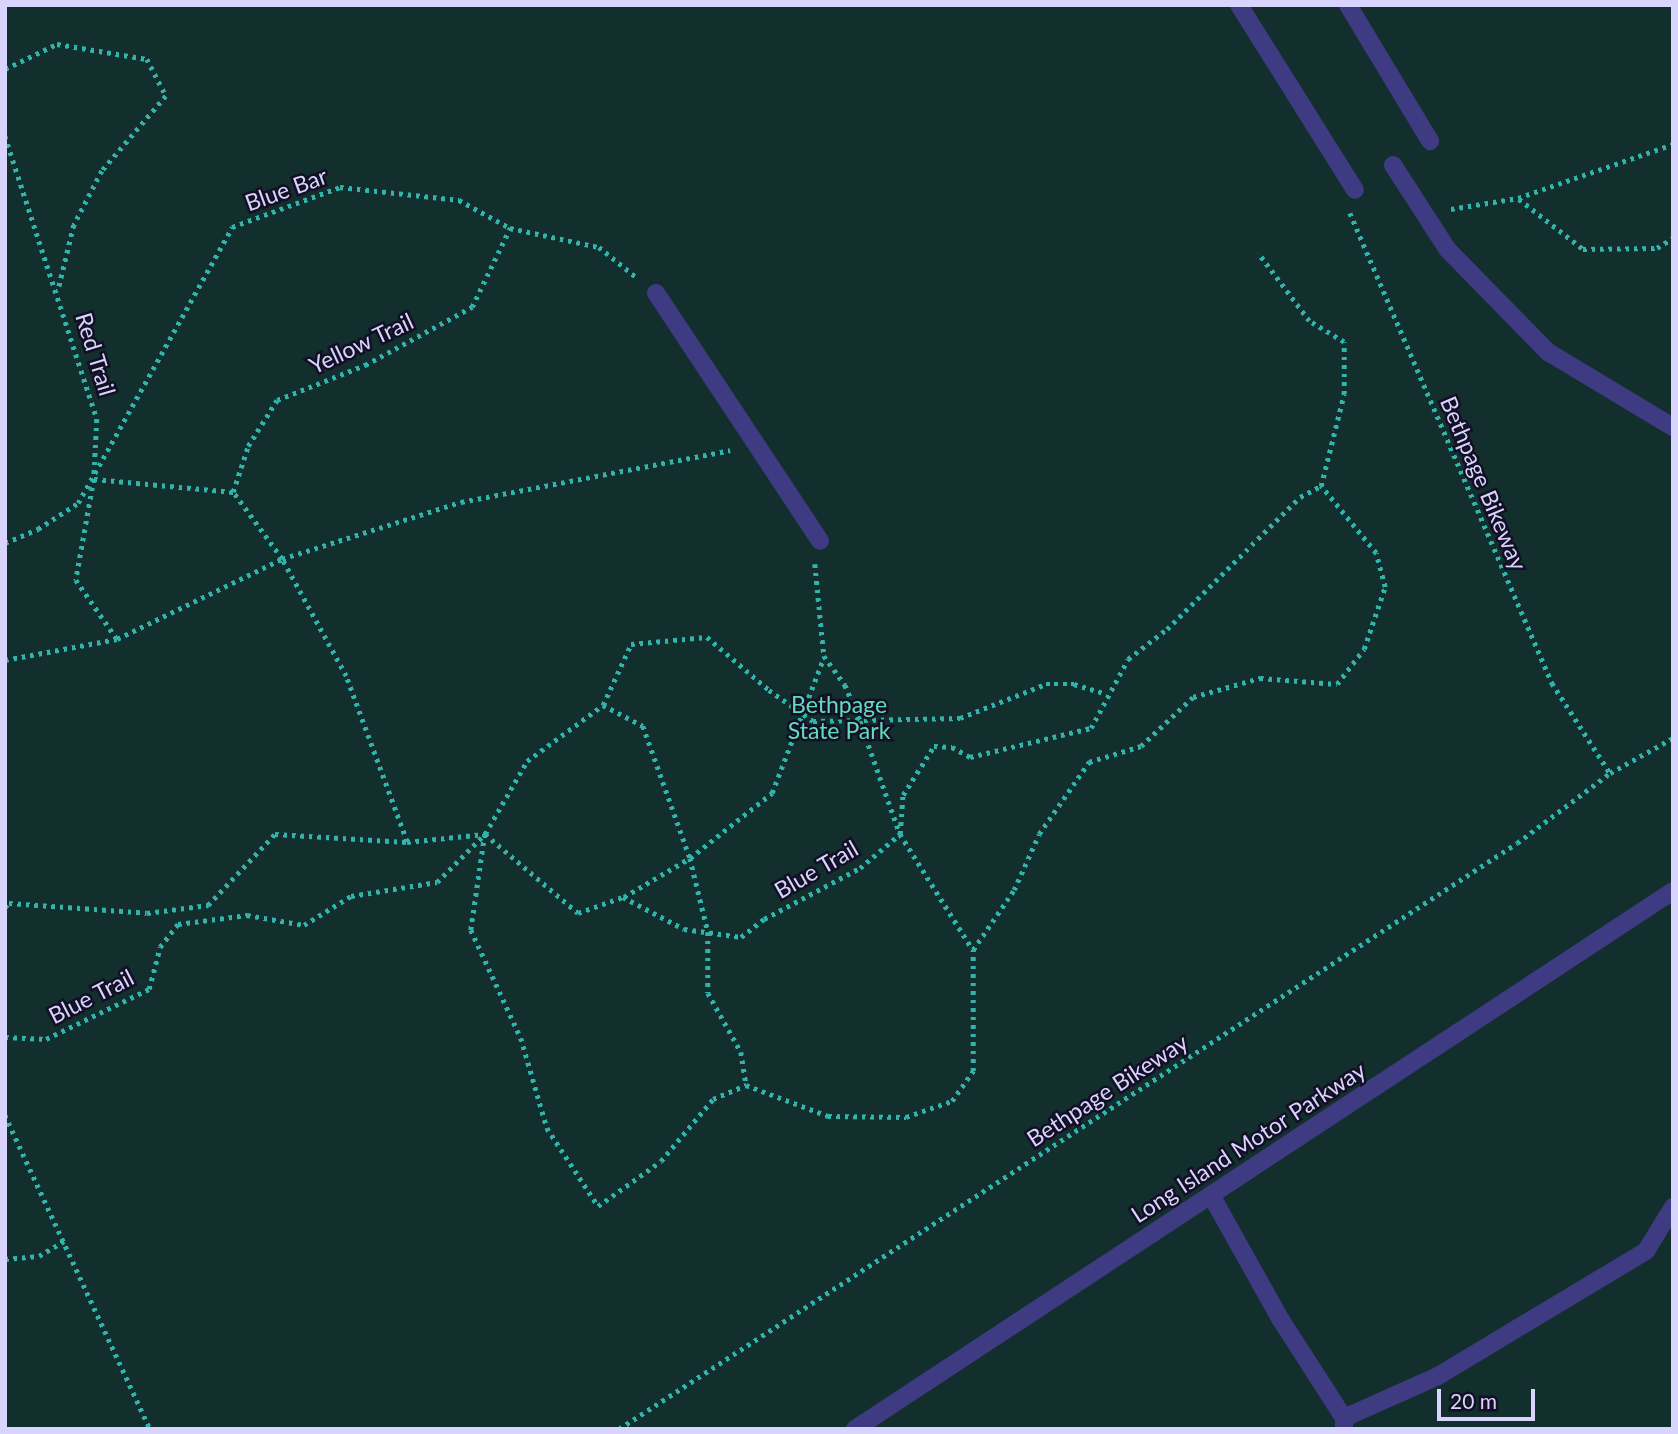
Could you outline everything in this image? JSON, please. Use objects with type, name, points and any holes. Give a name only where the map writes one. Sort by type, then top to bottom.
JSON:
[{"type":"street","points":[[1239,5],[1355,190]]},
{"type":"street","points":[[1348,5],[1430,141]]},
{"type":"street","points":[[1393,165],[1422,214],[1448,250],[1548,352],[1673,427]]},
{"type":"street","points":[[656,293],[756,445],[817,548]]},
{"type":"street","name":"Long Island Motor Parkway","points":[[855,1429],[1670,894]]},
{"type":"street","points":[[1211,1195],[1281,1320],[1344,1423],[1438,1376],[1646,1251],[1673,1207]]},
{"type":"path","points":[[5,69],[57,44],[147,60],[166,96],[102,171],[74,225],[58,292]]},
{"type":"path","name":"Red Trail","points":[[5,136],[58,292],[97,419],[94,479]]},
{"type":"path","points":[[1422,214],[1518,198],[1673,144]]},
{"type":"path","name":"Blue Bar","points":[[94,479],[232,227],[340,187],[459,201],[510,228],[599,247],[656,293]]},
{"type":"path","points":[[1518,198],[1583,249],[1657,248],[1673,238]]},
{"type":"path","name":"Bethpage Bikeway","points":[[1348,209],[1552,683],[1610,773]]},
{"type":"path","name":"Yellow Trail","points":[[233,492],[248,446],[277,400],[365,365],[472,307],[510,228]]},
{"type":"path","points":[[900,834],[903,795],[934,746],[952,747],[970,757],[1091,728],[1106,694],[1128,659],[1167,629],[1300,497],[1321,486],[1344,394],[1344,342],[1309,321],[1258,253]]},
{"type":"path","points":[[5,660],[117,639],[282,559],[461,502],[756,445]]},
{"type":"path","points":[[94,479],[233,492],[282,559],[346,676],[407,842]]},
{"type":"path","points":[[5,543],[38,529],[78,503],[94,479]]},
{"type":"path","points":[[94,479],[76,580],[117,639]]},
{"type":"path","points":[[973,950],[1014,890],[1039,834],[1089,762],[1141,746],[1193,697],[1260,678],[1337,684],[1364,649],[1385,587],[1376,553],[1321,486]]},
{"type":"path","points":[[5,908],[9,903],[147,913],[208,905],[275,834],[407,842],[485,834],[578,913],[624,897],[690,858],[772,793],[800,712],[824,656],[817,548]]},
{"type":"path","points":[[824,656],[845,685],[860,721],[900,834],[973,950],[973,1071],[952,1101],[905,1117],[828,1116],[746,1085],[713,1099],[662,1161],[598,1206],[547,1128],[521,1038],[471,930],[485,834],[527,761],[603,705],[631,644],[707,637],[813,721],[860,721],[960,718],[1046,684],[1074,684],[1106,694]]},
{"type":"path","points":[[603,705],[643,726],[690,858],[708,932],[708,993],[741,1052],[746,1085]]},
{"type":"path","name":"Bethpage Bikeway","points":[[618,1429],[1517,844],[1610,773],[1673,738]]},
{"type":"path","name":"Blue Trail","points":[[5,1037],[46,1039],[149,989],[160,947],[178,924],[247,915],[304,925],[351,896],[437,882],[485,834]]},
{"type":"path","name":"Blue Trail","points":[[624,897],[684,929],[741,937],[764,919],[860,868],[900,834]]},
{"type":"path","points":[[5,1115],[150,1429]]},
{"type":"path","points":[[5,1259],[39,1255],[64,1241]]},
{"type":"green space","name":"Bethpage State Park","points":[[5,5],[1673,5],[1673,1429],[5,1429]]}]
